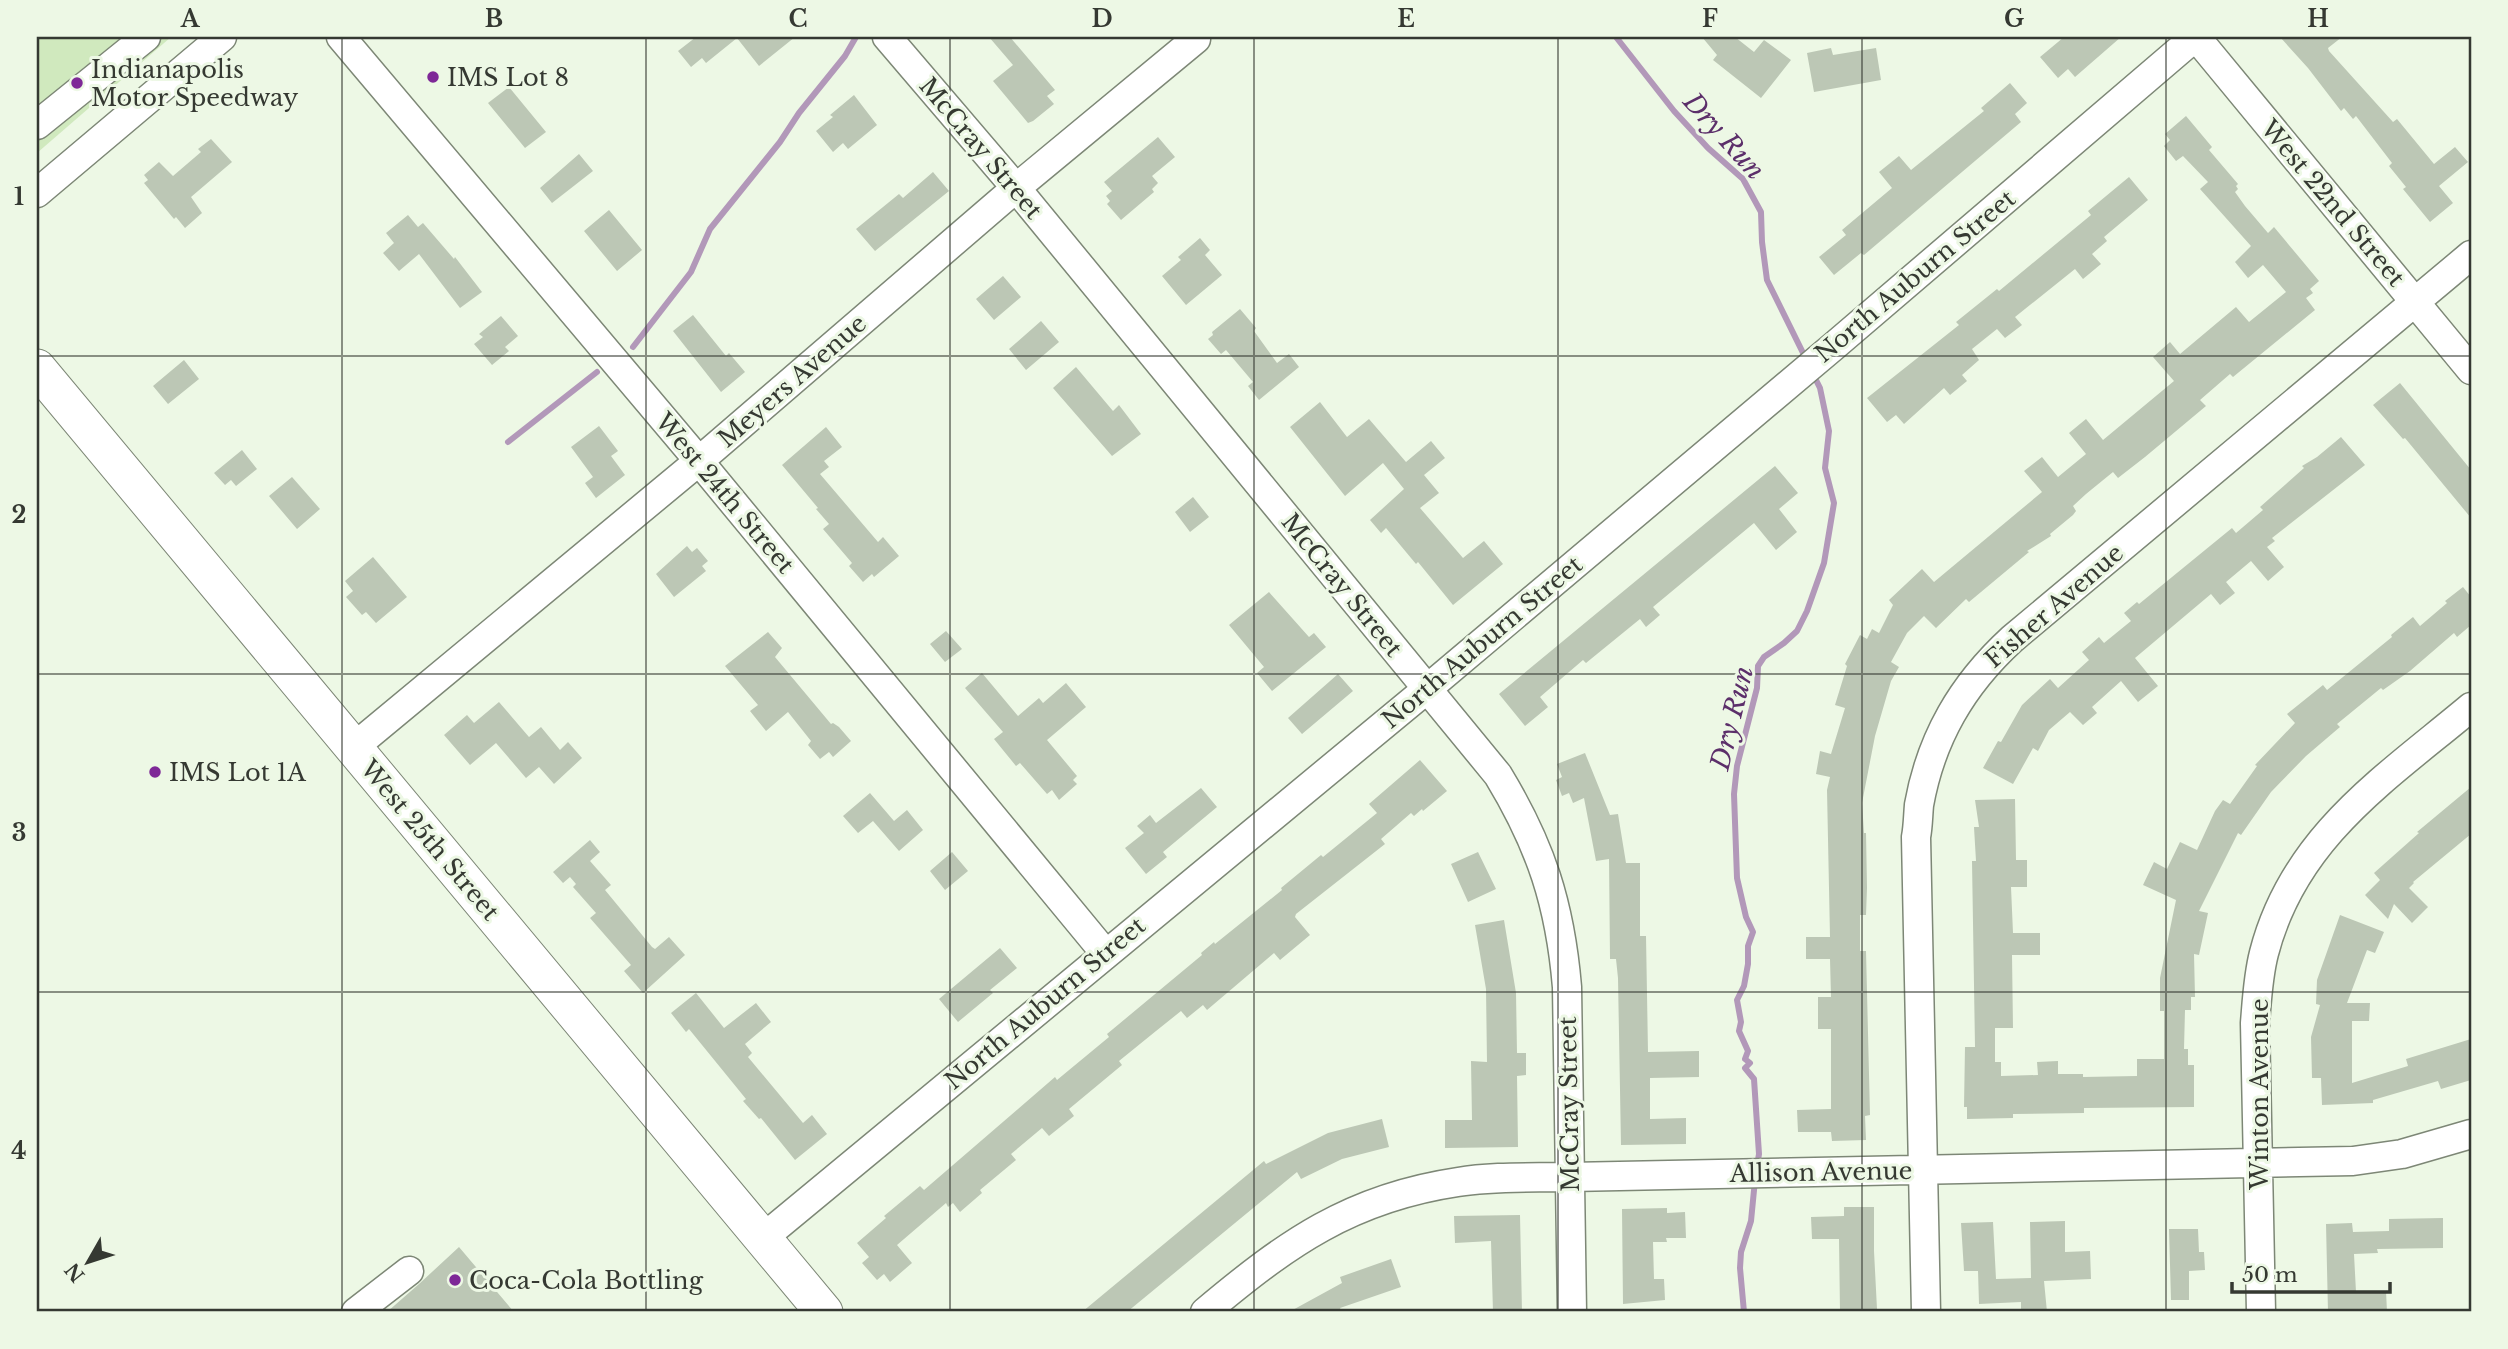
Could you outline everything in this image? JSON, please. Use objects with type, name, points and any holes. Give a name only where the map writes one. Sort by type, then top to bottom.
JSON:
[{"type":"main road","name":"West 25th Street","points":[[37,368],[824,1312]]},
{"type":"street","points":[[37,125],[146,37]]},
{"type":"street","points":[[37,192],[222,37]]},
{"type":"street","name":"West 24th Street","points":[[341,37],[699,461],[1105,953]]},
{"type":"street","name":"McCray Street","points":[[887,37],[1016,188],[1498,775],[1518,809],[1542,862],[1554,900],[1567,987],[1572,1312]]},
{"type":"street","name":"West 22nd Street","points":[[2195,37],[2471,370]]},
{"type":"street","name":"North Auburn Street","points":[[763,1238],[1427,689],[2195,37]]},
{"type":"street","name":"Meyers Avenue","points":[[353,748],[699,461],[1016,188],[1196,39]]},
{"type":"street","name":"Fisher Avenue","points":[[1926,1312],[1916,837],[1925,778],[1937,741],[1950,715],[1983,666],[2012,639],[2471,255]]},
{"type":"street","name":"Winton Avenue","points":[[2261,1312],[2256,1002],[2264,951],[2282,903],[2307,858],[2340,819],[2471,707]]},
{"type":"street","name":"Allison Avenue","points":[[1205,1312],[1263,1264],[1296,1241],[1329,1223],[1383,1200],[1459,1182],[1570,1177],[2353,1161],[2431,1148],[2471,1134]]},
{"type":"street","points":[[356,1312],[408,1271]]},
{"type":"green space","name":"Indianapolis Motor Speedway","points":[[37,37],[171,37],[37,153]]},
{"type":"building","points":[[696,37],[795,37],[759,66],[737,38],[706,63],[702,58],[691,67],[678,51]]},
{"type":"building","points":[[989,37],[1010,37],[1055,90],[1047,96],[1054,104],[1033,121],[1028,123],[993,81],[1013,65]]},
{"type":"building","points":[[1702,37],[1735,37],[1754,52],[1764,40],[1791,60],[1761,98],[1713,60],[1717,55]]},
{"type":"building","points":[[2064,37],[2121,37],[2075,77],[2068,69],[2058,78],[2040,57]]},
{"type":"building","points":[[2280,37],[2342,37],[2328,48],[2329,51],[2393,122],[2397,119],[2434,164],[2455,147],[2468,162],[2439,186],[2453,203],[2430,222],[2403,189],[2406,187],[2389,166],[2392,163],[2356,116],[2353,119],[2344,108],[2341,111]]},
{"type":"building","points":[[1831,48],[1833,55],[1876,48],[1881,80],[1814,92],[1807,53]]},
{"type":"building","points":[[2010,83],[2027,103],[2015,114],[2021,122],[1864,255],[1861,253],[1834,275],[1819,257],[1846,235],[1842,230],[1892,188],[1879,172],[1899,156],[1911,170],[1984,111],[1981,108]]},
{"type":"building","points":[[509,87],[546,132],[525,148],[488,103]]},
{"type":"building","points":[[854,95],[877,125],[848,149],[843,143],[833,152],[816,131]]},
{"type":"building","points":[[2186,116],[2212,147],[2209,150],[2238,184],[2235,192],[2245,206],[2268,233],[2274,227],[2319,281],[2310,289],[2313,293],[2306,298],[2315,310],[2233,377],[2230,374],[2200,400],[2206,406],[2145,457],[2118,478],[2113,472],[2086,494],[2073,506],[2076,511],[2073,515],[2050,534],[2051,536],[2027,551],[2029,552],[1969,602],[1966,599],[1936,628],[1924,616],[1907,633],[1891,662],[1899,667],[1891,681],[1875,736],[1862,803],[1866,833],[1867,888],[1866,915],[1860,915],[1860,951],[1866,951],[1870,1115],[1865,1116],[1866,1140],[1832,1141],[1831,1132],[1798,1132],[1797,1110],[1831,1109],[1831,1029],[1818,1029],[1818,997],[1831,997],[1830,959],[1806,959],[1806,937],[1830,937],[1827,790],[1830,777],[1816,774],[1820,751],[1831,754],[1845,708],[1835,705],[1847,666],[1845,664],[1860,635],[1867,639],[1872,629],[1879,633],[1893,605],[1889,600],[1922,569],[1934,582],[2042,492],[2024,471],[2042,457],[2058,477],[2086,454],[2069,433],[2086,419],[2103,440],[2174,381],[2153,357],[2170,342],[2180,354],[2236,307],[2249,322],[2286,292],[2263,265],[2248,278],[2235,262],[2251,246],[2200,189],[2208,182],[2183,156],[2176,161],[2164,146],[2170,140],[2165,134]]},
{"type":"building","points":[[1158,137],[1175,157],[1152,176],[1158,183],[1152,189],[1154,192],[1121,220],[1107,204],[1110,201],[1106,196],[1112,191],[1104,182]]},
{"type":"building","points":[[211,139],[232,162],[191,197],[202,213],[185,228],[144,183],[148,180],[144,175],[159,162],[173,176],[201,152],[198,149]]},
{"type":"building","points":[[579,154],[593,171],[552,203],[540,188]]},
{"type":"building","points":[[933,172],[949,191],[875,251],[856,229],[899,194],[903,198]]},
{"type":"building","points":[[2129,177],[2148,200],[2104,237],[2107,241],[2092,254],[2101,264],[2083,279],[2075,269],[2015,317],[2022,325],[2005,338],[1997,329],[1972,349],[1979,360],[1962,375],[1967,381],[1950,395],[1944,388],[1904,424],[1896,415],[1887,422],[1867,398],[1959,325],[1956,322],[1997,289],[1999,291],[2091,215],[2088,211]]},
{"type":"building","points":[[609,210],[642,250],[617,271],[584,231]]},
{"type":"building","points":[[408,215],[418,227],[423,223],[454,259],[455,257],[482,292],[460,308],[419,254],[399,271],[383,253],[394,243],[386,233]]},
{"type":"building","points":[[1200,238],[1210,250],[1205,255],[1222,275],[1186,305],[1162,276],[1181,260],[1178,257]]},
{"type":"building","points":[[1003,276],[1021,297],[994,320],[976,299]]},
{"type":"building","points":[[1240,309],[1256,328],[1254,331],[1277,363],[1289,354],[1299,367],[1259,400],[1248,386],[1253,382],[1226,350],[1221,354],[1208,339],[1213,335],[1212,332]]},
{"type":"building","points":[[693,315],[726,356],[729,353],[745,372],[721,392],[673,331]]},
{"type":"building","points":[[501,316],[518,336],[505,347],[509,351],[492,365],[474,344],[483,337],[479,334]]},
{"type":"building","points":[[1041,321],[1059,342],[1026,370],[1009,349]]},
{"type":"building","points":[[184,360],[199,379],[168,404],[153,386]]},
{"type":"building","points":[[1076,367],[1113,411],[1119,405],[1141,434],[1112,456],[1053,388]]},
{"type":"building","points":[[2400,383],[2471,470],[2471,518],[2405,438],[2403,439],[2373,405]]},
{"type":"building","points":[[1320,402],[1347,437],[1369,419],[1406,462],[1431,441],[1445,458],[1424,475],[1439,493],[1420,508],[1463,558],[1484,541],[1503,564],[1453,605],[1386,528],[1381,533],[1370,520],[1404,489],[1383,463],[1345,496],[1290,427]]},
{"type":"building","points":[[599,426],[618,451],[611,456],[625,475],[596,498],[585,483],[593,477],[571,447]]},
{"type":"building","points":[[826,427],[842,447],[824,461],[829,467],[820,474],[878,542],[883,537],[899,556],[874,577],[872,574],[863,582],[849,566],[852,563],[823,529],[829,524],[816,509],[818,508],[782,465]]},
{"type":"building","points":[[2341,437],[2365,465],[2272,538],[2275,541],[2267,547],[2284,567],[2268,581],[2251,561],[2226,582],[2235,593],[2220,605],[2211,594],[2135,658],[2158,686],[2138,702],[2121,681],[2092,707],[2097,713],[2083,725],[2070,712],[2049,730],[2038,751],[2033,748],[2013,784],[1983,768],[2022,705],[2050,679],[2058,688],[2089,660],[2082,652],[2099,637],[2104,643],[2131,621],[2124,613],[2137,602],[2139,604],[2232,528],[2236,533],[2263,510],[2260,507],[2304,468],[2302,466]]},
{"type":"building","points":[[242,450],[257,469],[236,486],[231,480],[225,485],[214,473]]},
{"type":"building","points":[[1775,466],[1798,493],[1779,509],[1797,532],[1776,550],[1754,523],[1653,607],[1660,615],[1646,627],[1640,619],[1586,663],[1583,660],[1540,697],[1548,707],[1525,726],[1499,694]]},
{"type":"building","points":[[292,477],[320,509],[297,529],[269,496]]},
{"type":"building","points":[[1193,497],[1209,517],[1190,532],[1175,512]]},
{"type":"building","points":[[687,546],[692,552],[697,548],[708,561],[702,566],[706,571],[674,597],[656,574]]},
{"type":"building","points":[[373,557],[407,597],[376,623],[366,612],[362,615],[346,597],[353,591],[345,581]]},
{"type":"building","points":[[2463,587],[2471,597],[2471,625],[2457,637],[2454,633],[2410,671],[2383,690],[2381,688],[2337,724],[2340,727],[2306,756],[2271,792],[2241,835],[2238,833],[2199,911],[2208,913],[2199,955],[2194,954],[2195,997],[2191,997],[2191,1010],[2185,1010],[2184,1049],[2188,1049],[2188,1065],[2194,1065],[2194,1107],[2084,1108],[2084,1113],[2013,1114],[2013,1118],[1967,1119],[1967,1107],[1964,1107],[1965,1047],[1975,1047],[1972,861],[1976,861],[1974,827],[1979,827],[1975,800],[2015,799],[2016,860],[2027,860],[2027,887],[2011,887],[2013,933],[2040,933],[2040,955],[2012,955],[2013,1028],[1995,1028],[1995,1062],[2001,1062],[2001,1076],[2038,1075],[2037,1062],[2058,1061],[2058,1074],[2083,1074],[2083,1077],[2137,1076],[2137,1059],[2164,1059],[2164,1011],[2160,1011],[2160,978],[2176,900],[2143,885],[2154,862],[2167,869],[2180,842],[2197,850],[2223,800],[2230,804],[2257,766],[2255,765],[2295,723],[2287,714],[2323,685],[2327,690],[2413,617],[2420,626]]},
{"type":"building","points":[[1269,592],[1309,637],[1314,633],[1326,647],[1272,691],[1257,673],[1264,667],[1229,625]]},
{"type":"building","points":[[946,631],[962,649],[945,662],[930,644]]},
{"type":"building","points":[[768,632],[782,648],[775,657],[831,724],[839,727],[851,741],[833,757],[829,752],[820,759],[808,745],[811,741],[788,712],[766,731],[750,711],[758,705],[725,666]]},
{"type":"building","points":[[982,673],[1018,716],[1039,698],[1043,703],[1066,683],[1086,707],[1047,740],[1077,776],[1073,780],[1077,784],[1059,800],[1052,790],[1047,794],[1020,763],[1016,766],[994,739],[1003,732],[965,688]]},
{"type":"building","points":[[1338,674],[1353,691],[1302,734],[1288,718]]},
{"type":"building","points":[[499,702],[529,737],[541,727],[560,750],[568,742],[582,758],[554,784],[539,767],[526,778],[496,743],[470,765],[444,735],[467,715],[474,723]]},
{"type":"building","points":[[1585,753],[1610,815],[1618,814],[1626,863],[1640,863],[1640,936],[1646,936],[1648,1052],[1699,1051],[1699,1077],[1650,1078],[1650,1119],[1686,1118],[1686,1144],[1621,1145],[1618,978],[1616,959],[1610,959],[1609,859],[1596,861],[1584,798],[1573,803],[1569,793],[1562,796],[1556,780],[1562,777],[1557,764]]},
{"type":"building","points":[[1420,760],[1447,791],[1423,811],[1422,809],[1414,816],[1411,813],[1381,839],[1385,844],[1296,914],[1295,917],[1310,935],[1280,960],[1274,953],[1207,1010],[1203,1005],[1187,1018],[1181,1011],[1119,1061],[1122,1065],[1069,1109],[1074,1116],[1049,1136],[1042,1128],[1011,1154],[1016,1160],[980,1190],[982,1193],[960,1212],[953,1203],[948,1207],[946,1203],[897,1245],[912,1263],[890,1282],[884,1274],[877,1280],[862,1263],[869,1257],[857,1243],[886,1218],[884,1216],[920,1186],[924,1190],[1055,1077],[1057,1080],[1109,1037],[1107,1034],[1214,942],[1215,944],[1321,855],[1323,857],[1377,813],[1369,804]]},
{"type":"building","points":[[2471,787],[2471,834],[2409,888],[2428,907],[2412,923],[2394,904],[2388,919],[2365,895],[2380,880],[2374,873],[2419,833],[2417,832]]},
{"type":"building","points":[[1201,788],[1217,807],[1163,852],[1167,857],[1146,874],[1125,848],[1144,833],[1137,826],[1150,815],[1156,823]]},
{"type":"building","points":[[870,793],[894,821],[907,810],[923,830],[899,851],[873,821],[858,833],[843,816]]},
{"type":"building","points":[[590,840],[600,852],[590,861],[611,885],[605,890],[652,947],[655,949],[669,937],[685,955],[643,993],[624,971],[631,965],[590,918],[596,913],[573,887],[576,884],[570,877],[563,883],[553,872]]},
{"type":"building","points":[[952,852],[968,871],[945,890],[930,871]]},
{"type":"building","points":[[1478,852],[1496,889],[1468,902],[1451,864]]},
{"type":"building","points":[[2340,915],[2384,932],[2375,953],[2367,950],[2347,1003],[2370,1003],[2369,1021],[2352,1021],[2352,1083],[2408,1066],[2406,1059],[2471,1039],[2471,1080],[2441,1089],[2438,1081],[2373,1100],[2373,1103],[2322,1105],[2321,1078],[2312,1078],[2311,1037],[2320,1005],[2316,1004],[2317,980]]},
{"type":"building","points":[[1504,920],[1516,993],[1517,1053],[1526,1053],[1526,1075],[1517,1076],[1518,1147],[1445,1148],[1445,1120],[1472,1120],[1471,1061],[1487,1062],[1486,989],[1475,925]]},
{"type":"building","points":[[1000,948],[1017,968],[990,990],[993,993],[958,1022],[939,999]]},
{"type":"building","points":[[696,993],[724,1028],[756,1003],[771,1022],[745,1044],[752,1053],[748,1057],[803,1123],[812,1115],[827,1134],[795,1160],[761,1118],[759,1119],[743,1101],[746,1099],[689,1029],[686,1032],[671,1013]]},
{"type":"building","points":[[1382,1119],[1389,1147],[1342,1159],[1301,1179],[1297,1172],[1127,1312],[1082,1312],[1264,1161],[1266,1164],[1328,1133]]},
{"type":"building","points":[[1844,1207],[1874,1207],[1877,1309],[1840,1311],[1839,1239],[1812,1239],[1811,1217],[1844,1216]]},
{"type":"building","points":[[1667,1208],[1667,1213],[1685,1212],[1686,1238],[1666,1238],[1667,1242],[1653,1242],[1654,1279],[1664,1279],[1665,1300],[1623,1304],[1622,1209]]},
{"type":"building","points":[[1520,1215],[1522,1312],[1493,1312],[1491,1241],[1455,1243],[1454,1216]]},
{"type":"building","points":[[2443,1218],[2443,1248],[2377,1249],[2378,1253],[2354,1254],[2356,1292],[2386,1291],[2387,1312],[2328,1312],[2326,1224],[2352,1223],[2353,1232],[2389,1231],[2389,1219]]},
{"type":"building","points":[[2065,1221],[2065,1252],[2090,1251],[2091,1279],[2044,1281],[2047,1312],[2021,1312],[2021,1302],[1979,1304],[1978,1271],[1964,1271],[1961,1223],[1993,1222],[1996,1279],[2031,1278],[2030,1222]]},
{"type":"building","points":[[2169,1229],[2198,1229],[2199,1252],[2204,1252],[2205,1270],[2189,1271],[2189,1300],[2171,1300]]},
{"type":"building","name":"Coca-Cola Bottling","points":[[459,1247],[514,1312],[387,1312],[419,1284]]},
{"type":"building","points":[[1391,1259],[1401,1287],[1340,1308],[1342,1312],[1289,1312],[1342,1283],[1340,1277]]},
{"type":"waterway","points":[[633,347],[691,272],[710,229],[780,142],[799,113],[845,56],[856,37]]},
{"type":"waterway","name":"Dry Run","points":[[1616,37],[1674,111],[1708,148],[1743,179],[1761,212],[1767,280],[1807,361]]},
{"type":"waterway","points":[[508,442],[597,372]]},
{"type":"waterway","name":"Dry Run","points":[[1757,1166],[1759,1154],[1754,1079],[1745,1068],[1750,1063],[1745,1059],[1748,1051],[1739,1031],[1741,1022],[1737,1000],[1744,986],[1748,946],[1753,932],[1746,917],[1737,878],[1734,794],[1737,766],[1757,688],[1758,666],[1764,657],[1797,631],[1824,563],[1834,503],[1825,468],[1829,431],[1820,388],[1813,374]]},
{"type":"waterway","name":"Dry Run","points":[[1744,1312],[1741,1252],[1751,1221],[1755,1180]]},
{"type":"place","name":"IMS Lot 8","points":[[433,77]]},
{"type":"place","name":"Indianapolis Motor Speedway","points":[[77,83]]},
{"type":"place","name":"IMS Lot 1A","points":[[155,772]]},
{"type":"place","name":"Coca-Cola Bottling","points":[[455,1280]]}]
